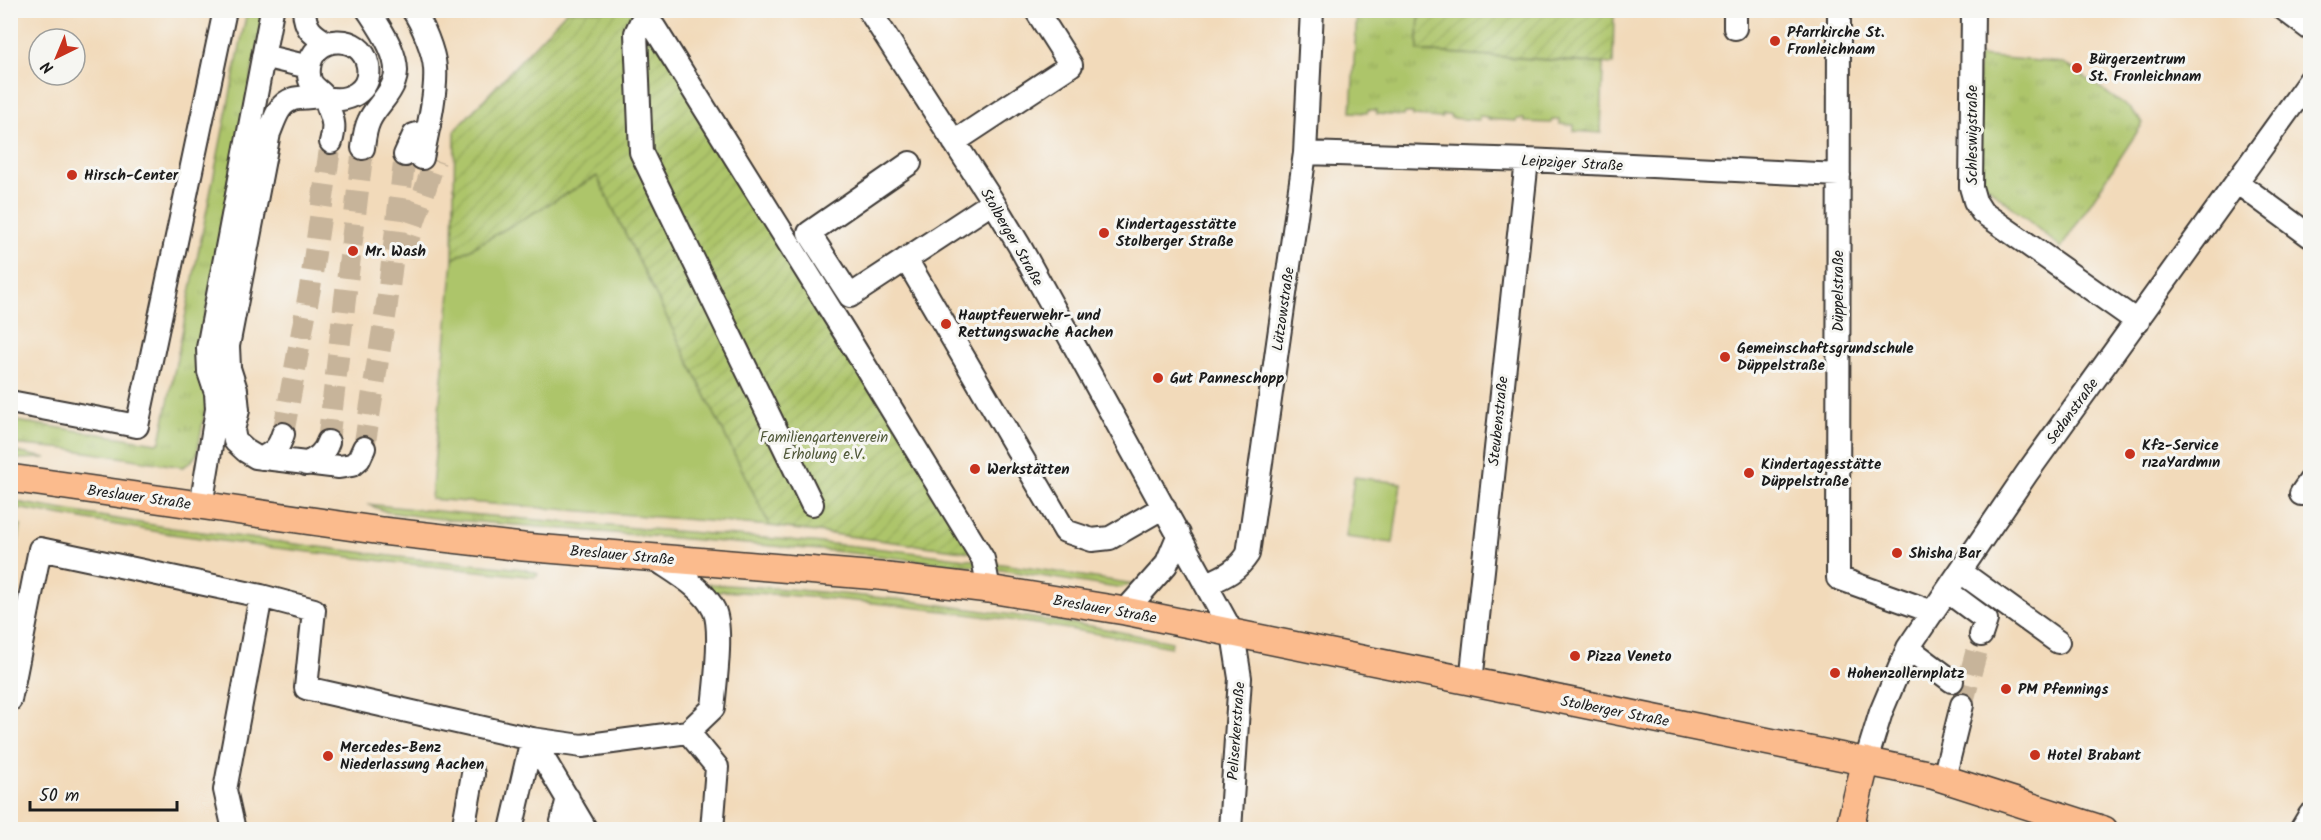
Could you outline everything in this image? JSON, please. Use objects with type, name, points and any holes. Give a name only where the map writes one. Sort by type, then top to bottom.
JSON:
[{"type":"main road","name":"Breslauer Straße","points":[[10,478],[382,531],[523,547],[879,576],[989,589],[1125,611],[1233,634]]},
{"type":"main road","name":"Stolberger Straße","points":[[1233,634],[1944,778],[2104,830]]},
{"type":"main road","points":[[1849,830],[1866,761]]},
{"type":"street","points":[[10,402],[137,426],[225,10]]},
{"type":"street","points":[[201,506],[217,409],[216,393],[209,372],[208,348],[273,10]]},
{"type":"street","points":[[304,10],[305,24],[310,33],[327,43]]},
{"type":"street","points":[[364,448],[359,459],[352,465],[339,467],[262,458],[246,451],[235,441],[233,430],[238,410],[236,390],[229,368],[228,346],[269,133],[279,108],[294,99],[324,96],[346,100],[355,96],[362,89],[369,71],[367,61],[356,46],[346,42],[327,43],[318,49],[309,67],[311,82],[324,96],[335,128],[354,147],[379,128],[386,98],[396,80],[394,59],[384,34],[368,10]]},
{"type":"street","points":[[413,10],[420,22],[435,67],[429,126],[421,157]]},
{"type":"street","name":"Stolberger Straße","points":[[869,10],[993,202],[1233,634]]},
{"type":"street","points":[[954,142],[1071,65],[1036,10]]},
{"type":"street","name":"Lützowstraße","points":[[1207,584],[1229,575],[1240,566],[1248,554],[1305,153],[1312,10]]},
{"type":"street","name":"Düppelstraße","points":[[1839,10],[1838,578],[1933,612]]},
{"type":"street","name":"Schleswigstraße","points":[[1973,10],[1971,187],[1975,201],[1982,212],[2138,322]]},
{"type":"street","points":[[2285,10],[2310,29]]},
{"type":"street","points":[[812,504],[641,152],[636,33],[641,22],[654,27],[888,403],[983,559],[989,589]]},
{"type":"street","points":[[263,56],[309,67]]},
{"type":"street","name":"Sedanstraße","points":[[1866,761],[1881,712],[1908,648],[2027,473],[2138,322],[2310,80]]},
{"type":"street","name":"Leipziger Straße","points":[[1305,153],[1527,160],[1839,175]]},
{"type":"street","name":"Steubenstraße","points":[[1471,682],[1527,160]]},
{"type":"street","points":[[910,163],[809,233],[850,296],[993,202]]},
{"type":"street","points":[[2238,183],[2308,228]]},
{"type":"street","points":[[906,259],[1065,531],[1092,540],[1110,538],[1164,507]]},
{"type":"street","points":[[262,458],[274,452],[283,435]]},
{"type":"street","points":[[306,464],[320,456],[325,451],[328,442]]},
{"type":"street","points":[[1125,611],[1166,565],[1179,534]]},
{"type":"street","points":[[10,700],[40,549],[261,596],[314,610],[306,688],[532,739],[582,746],[688,732],[713,708],[717,634],[715,613],[704,595],[654,558]]},
{"type":"street","points":[[1961,572],[2058,642]]},
{"type":"street","points":[[1947,591],[1986,620],[1981,636]]},
{"type":"street","points":[[234,830],[225,790],[261,596]]},
{"type":"street","name":"Peliserkerstraße","points":[[1230,830],[1240,678],[1233,634]]},
{"type":"street","points":[[1908,648],[1952,681]]},
{"type":"street","points":[[1944,778],[1962,705]]},
{"type":"street","points":[[688,732],[717,767],[712,830]]},
{"type":"street","points":[[532,739],[586,830]]},
{"type":"street","points":[[511,830],[532,739]]},
{"type":"street","points":[[463,830],[473,774]]},
{"type":"street","points":[[560,830],[568,798]]},
{"type":"street","points":[[2301,830],[2310,815]]},
{"type":"green space","points":[[247,11],[264,11],[198,353],[198,368],[207,401],[197,454],[183,467],[67,449],[11,444],[10,420],[160,442]]},
{"type":"green space","name":"Familiengartenverein Erholung e.V.","points":[[567,11],[647,11],[917,438],[986,554],[770,526],[597,176],[453,259],[455,130]]},
{"type":"green space","points":[[1357,11],[1419,11],[1418,51],[1603,64],[1601,133],[1574,131],[1574,125],[1560,124],[1560,120],[1552,120],[1551,123],[1524,122],[1524,119],[1516,119],[1516,121],[1479,116],[1479,120],[1451,118],[1450,115],[1442,115],[1442,118],[1413,116],[1413,113],[1405,113],[1404,116],[1377,114],[1376,110],[1368,110],[1367,113],[1351,112]]},
{"type":"green space","points":[[1419,11],[1614,11],[1613,64],[1418,51]]},
{"type":"green space","points":[[1978,56],[2064,63],[2130,109],[2143,123],[2061,248],[1981,181]]},
{"type":"green space","points":[[597,176],[770,526],[431,499],[453,259]]},
{"type":"green space","points":[[11,451],[46,458],[15,459],[11,458]]},
{"type":"green space","points":[[1354,477],[1401,483],[1393,543],[1346,537]]},
{"type":"green space","points":[[10,501],[171,528],[398,557],[524,569],[538,574],[536,577],[400,563],[171,534],[11,507]]},
{"type":"green space","points":[[367,504],[871,548],[984,561],[1134,584],[1117,588],[989,568],[833,551],[441,519],[387,512]]},
{"type":"green space","points":[[10,523],[21,525],[11,582]]},
{"type":"green space","points":[[708,584],[905,600],[1090,626],[1172,642],[1171,647],[1003,619],[835,599],[722,591],[714,594]]},
{"type":"tunnel","points":[[283,434],[310,288],[331,142]]},
{"type":"tunnel","points":[[328,442],[363,148]]},
{"type":"tunnel","points":[[364,448],[387,304],[405,155]]},
{"type":"tunnel","points":[[403,255],[435,160]]},
{"type":"tunnel","points":[[1962,705],[1981,635]]},
{"type":"place","name":"Pfarrkirche St. Fronleichnam","points":[[1775,41]]},
{"type":"place","name":"Bürgerzentrum St. Fronleichnam","points":[[2077,68]]},
{"type":"place","name":"Hirsch-Center","points":[[72,175]]},
{"type":"place","name":"Kindertagesstätte Stolberger Straße","points":[[1104,233]]},
{"type":"place","name":"Mr. Wash","points":[[353,251]]},
{"type":"place","name":"Hauptfeuerwehr- und Rettungswache Aachen","points":[[946,324]]},
{"type":"place","name":"Gemeinschaftsgrundschule Düppelstraße","points":[[1725,357]]},
{"type":"place","name":"Gut Panneschopp","points":[[1158,378]]},
{"type":"place","name":"Kfz-Service rızaYardmın","points":[[2130,454]]},
{"type":"place","name":"Werkstätten","points":[[975,469]]},
{"type":"place","name":"Kindertagesstätte Düppelstraße","points":[[1749,473]]},
{"type":"place","name":"Shisha Bar","points":[[1897,553]]},
{"type":"place","name":"Pizza Veneto","points":[[1575,656]]},
{"type":"place","name":"Hohenzollernplatz","points":[[1835,673]]},
{"type":"place","name":"PM Pfennings","points":[[2006,689]]},
{"type":"place","name":"Hotel Brabant","points":[[2035,755]]},
{"type":"place","name":"Mercedes-Benz Niederlassung Aachen","points":[[328,756]]}]
